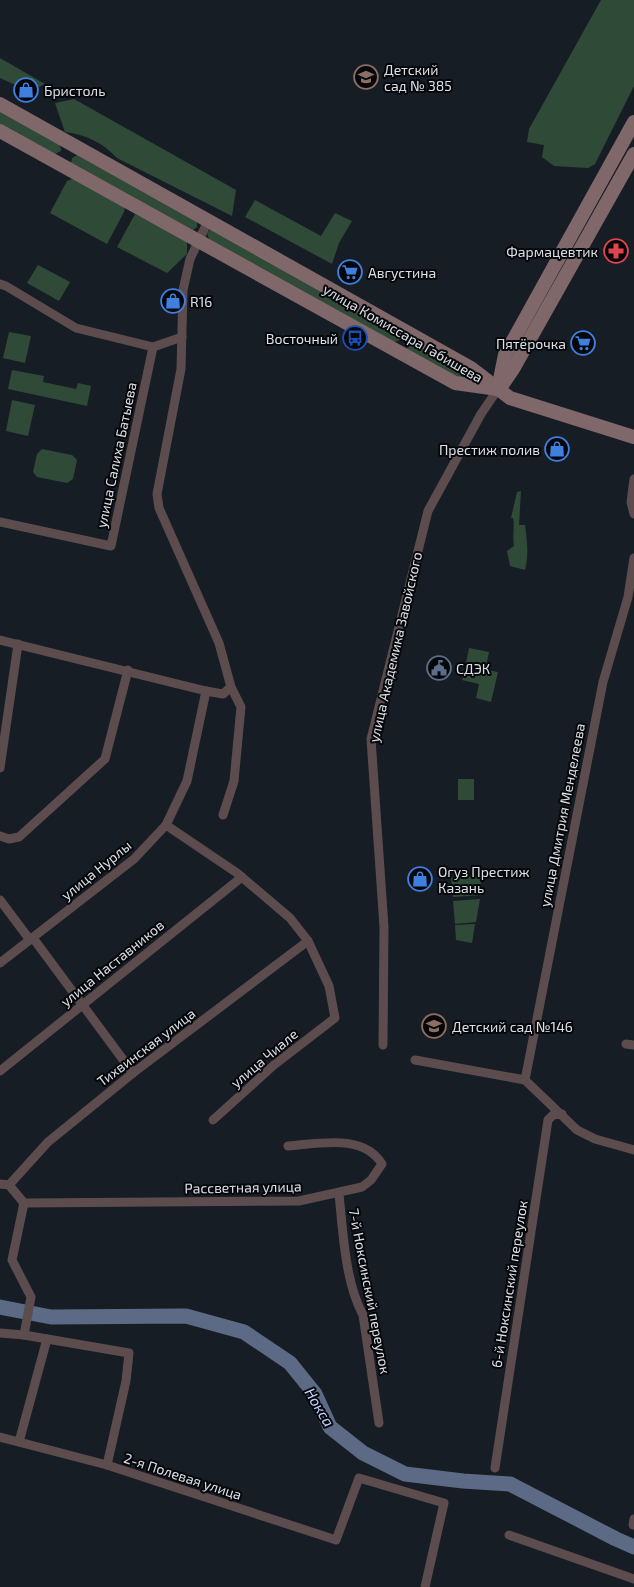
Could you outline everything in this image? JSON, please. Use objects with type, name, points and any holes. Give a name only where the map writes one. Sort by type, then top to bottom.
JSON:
[{"type":"street","name":"улица Комиссара Габишева","points":[[0,104],[471,368],[498,389]]},
{"type":"street","name":"улица Академика Завойского","points":[[383,1045],[384,921],[371,739],[428,511],[481,414],[513,369],[599,200],[634,122]]},
{"type":"street","name":"улица Комиссара Габишева","points":[[0,132],[455,382],[498,389]]},
{"type":"street","points":[[61,165],[73,144]]},
{"type":"street","name":"улица Академика Завойского","points":[[599,200],[634,154]]},
{"type":"street","points":[[208,221],[196,241],[183,290],[181,369],[157,501],[219,643],[231,687],[241,706],[239,744],[234,781],[223,815]]},
{"type":"street","points":[[0,284],[76,328],[153,347],[182,337]]},
{"type":"street","points":[[400,353],[410,334]]},
{"type":"street","name":"улица Салиха Батыева","points":[[0,522],[111,546],[153,347]]},
{"type":"street","points":[[498,389],[510,398],[634,437]]},
{"type":"street","points":[[634,479],[631,502],[634,514]]},
{"type":"street","name":"улица Дмитрия Менделеева","points":[[525,1080],[603,682],[628,597],[634,558]]},
{"type":"street","points":[[0,640],[128,670],[206,691],[223,694],[231,687]]},
{"type":"street","points":[[0,768],[18,644]]},
{"type":"street","points":[[0,836],[9,839],[19,838],[105,758],[128,670]]},
{"type":"street","name":"улица Нурлы","points":[[0,963],[134,859],[166,825],[187,781],[206,691]]},
{"type":"street","points":[[166,825],[242,878],[290,918],[308,942]]},
{"type":"street","name":"улица Наставников","points":[[0,1070],[242,878]]},
{"type":"street","points":[[0,900],[83,1004],[133,1073]]},
{"type":"street","name":"улица Чиале","points":[[213,1120],[274,1065],[334,1018],[329,986],[308,942]]},
{"type":"street","name":"Тихвинская улица","points":[[5,1184],[48,1142],[133,1073],[308,942]]},
{"type":"street","points":[[415,1060],[525,1080],[577,1130],[595,1139],[634,1150]]},
{"type":"street","name":"6-й Ноксинский переулок","points":[[495,1468],[548,1120],[553,1115],[562,1114]]},
{"type":"street","name":"Рассветная улица","points":[[24,1202],[299,1201],[339,1194],[362,1187],[371,1180],[382,1164],[377,1157],[350,1142],[288,1146]]},
{"type":"street","points":[[5,1184],[24,1202],[12,1260],[31,1297],[24,1335]]},
{"type":"street","name":"7-й Ноксинский переулок","points":[[339,1194],[344,1241],[356,1302],[364,1315],[379,1423]]},
{"type":"street","name":"2-я Полевая улица","points":[[0,1334],[24,1335],[129,1354],[126,1381],[106,1465],[336,1540],[359,1478],[444,1503],[426,1587]]},
{"type":"street","points":[[19,1442],[47,1339]]},
{"type":"street","points":[[0,1437],[106,1465]]},
{"type":"street","points":[[633,1525],[634,1519]]},
{"type":"street","points":[[509,1534],[634,1579]]},
{"type":"green space","points":[[601,0],[634,0],[634,86],[595,164],[588,168],[554,166],[542,157],[544,145],[527,142],[529,129]]},
{"type":"green space","points":[[0,58],[45,84],[39,87],[26,80],[20,87],[0,78]]},
{"type":"green space","points":[[74,99],[236,190],[232,216],[117,158],[93,140],[65,132],[55,103]]},
{"type":"green space","points":[[0,110],[60,145],[61,151],[55,154],[0,124]]},
{"type":"green space","points":[[77,155],[197,222],[197,227],[193,230],[71,163],[72,158]]},
{"type":"green space","points":[[74,178],[125,206],[124,212],[107,244],[50,213],[67,181]]},
{"type":"green space","points":[[255,200],[321,236],[335,213],[352,221],[339,243],[332,264],[245,217]]},
{"type":"green space","points":[[135,214],[187,240],[187,254],[167,273],[117,247]]},
{"type":"green space","points":[[211,229],[401,335],[400,340],[394,342],[209,239],[207,233]]},
{"type":"green space","points":[[38,265],[70,282],[59,301],[27,283]]},
{"type":"green space","points":[[9,332],[31,336],[25,363],[3,358]]},
{"type":"green space","points":[[412,341],[468,371],[462,382],[407,350],[407,344]]},
{"type":"green space","points":[[12,370],[44,376],[43,382],[76,389],[78,383],[91,386],[87,406],[8,389]]},
{"type":"green space","points":[[12,400],[35,405],[28,436],[6,431]]},
{"type":"green space","points":[[42,449],[72,455],[77,460],[73,479],[67,483],[37,477],[33,472],[37,454]]},
{"type":"green space","points":[[521,491],[519,525],[525,525],[527,553],[525,570],[510,566],[507,551],[514,546],[514,522],[513,518],[511,518],[517,492]]},
{"type":"green space","points":[[469,648],[489,652],[486,667],[466,663]]},
{"type":"green space","points":[[466,666],[498,672],[491,702],[476,698],[479,684],[462,680]]},
{"type":"green space","points":[[458,779],[474,779],[474,800],[458,800]]},
{"type":"green space","points":[[480,876],[482,895],[453,897],[451,878]]},
{"type":"green space","points":[[480,899],[476,922],[455,924],[453,901]]},
{"type":"green space","points":[[475,924],[472,943],[456,940],[455,925]]},
{"type":"waterway","name":"Нокса","points":[[0,1307],[51,1317],[186,1316],[244,1332],[290,1363],[315,1394],[330,1427],[363,1453],[405,1474],[510,1484],[634,1547]]},
{"type":"place","name":"Детский сад № 385","points":[[366,77]]},
{"type":"place","name":"Бристоль","points":[[26,90]]},
{"type":"place","name":"Фармацевтик","points":[[616,251]]},
{"type":"place","name":"Августина","points":[[350,272]]},
{"type":"place","name":"R16","points":[[173,301]]},
{"type":"place","name":"Восточный","points":[[355,338]]},
{"type":"place","name":"Пятёрочка","points":[[583,343]]},
{"type":"place","name":"Престиж полив","points":[[557,449]]},
{"type":"place","name":"СДЭК","points":[[439,668]]},
{"type":"place","name":"Огуз Престиж Казань","points":[[420,879]]},
{"type":"place","name":"Детский сад №146","points":[[434,1026]]}]
